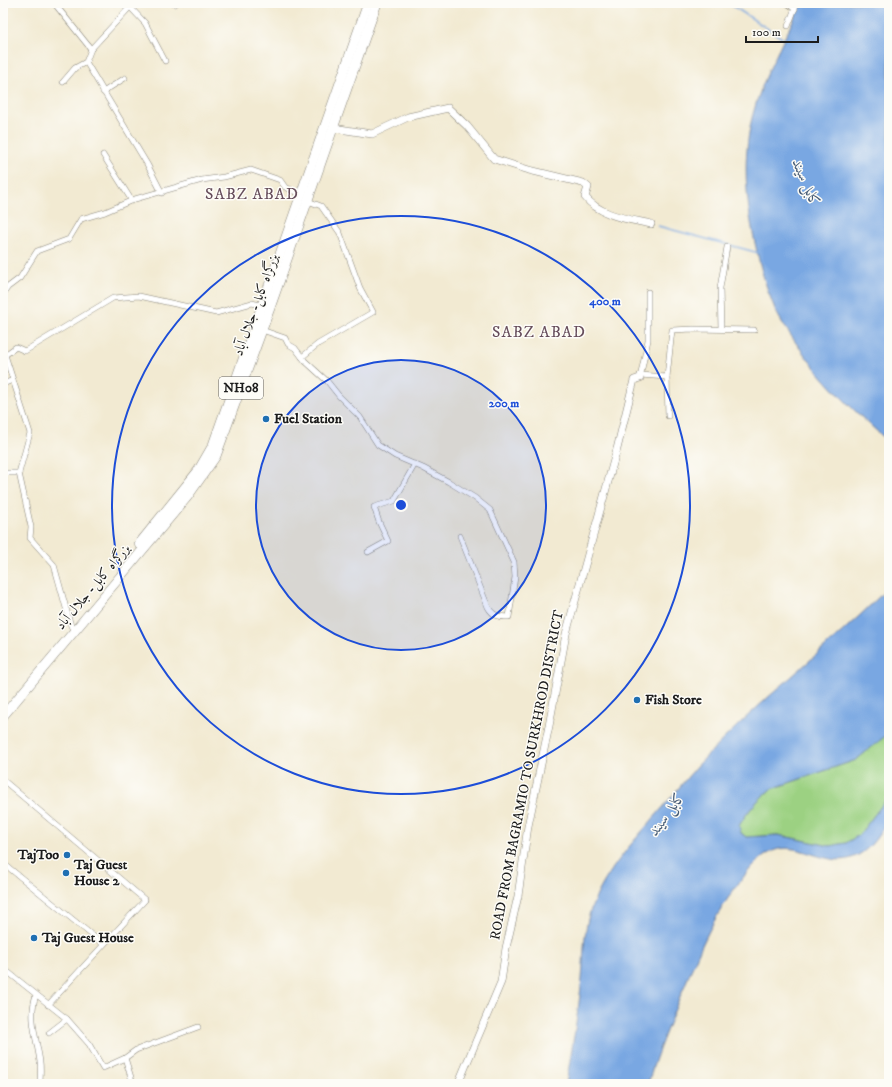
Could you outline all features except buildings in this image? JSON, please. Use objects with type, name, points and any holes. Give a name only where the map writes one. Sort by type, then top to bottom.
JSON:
[{"type":"highway","name":"بزرگراه کابل- جلال آباد","points":[[3,708],[198,471],[222,423],[266,307],[305,198],[368,3]]},
{"type":"highway","name":"بزرگراه کابل- جلال آباد","points":[[305,198],[333,128],[377,3]]},
{"type":"highway","name":"بزرگراه کابل- جلال آباد","points":[[3,716],[188,496],[216,456],[262,330],[266,307]]},
{"type":"street","points":[[54,3],[91,49]]},
{"type":"street","points":[[787,3],[795,9]]},
{"type":"street","points":[[788,26],[797,3]]},
{"type":"street","points":[[64,82],[75,68],[86,62],[91,49],[129,5],[145,23],[165,61]]},
{"type":"street","points":[[86,62],[162,193]]},
{"type":"street","points":[[103,92],[125,78]]},
{"type":"street","points":[[333,128],[372,134],[408,117],[448,108],[467,126],[494,159],[529,170],[583,183],[588,187],[586,197],[592,206],[621,217],[651,224]]},
{"type":"street","points":[[103,155],[132,201]]},
{"type":"street","points":[[3,294],[8,287],[20,278],[37,251],[69,239],[81,219],[105,212],[132,201],[202,180],[224,177],[251,170],[280,180],[285,187],[321,206],[340,233],[360,288],[372,312],[318,344],[302,358]]},
{"type":"street","points":[[722,329],[720,288],[727,247]]},
{"type":"street","points":[[648,292],[648,340],[640,376],[667,377]]},
{"type":"street","points":[[71,626],[54,565],[30,538],[31,527],[19,473],[30,433],[4,354],[16,347],[25,351],[114,298],[139,296],[216,313],[252,302],[266,307]]},
{"type":"street","points":[[262,330],[285,338],[288,344],[295,348],[302,358],[360,417],[378,445],[395,456],[415,464],[449,482],[475,498],[490,510],[514,562],[515,577],[509,617],[500,617],[492,614],[460,536]]},
{"type":"street","points":[[668,416],[667,377],[672,330],[754,330]]},
{"type":"street","name":"ROAD FROM BAGRAMIO TO SURKHROD DISTRICT","points":[[458,1084],[501,982],[506,948],[518,896],[528,826],[566,634],[617,449],[634,380],[640,376]]},
{"type":"street","points":[[3,384],[13,380]]},
{"type":"street","points":[[368,552],[388,541],[379,522],[374,506],[394,501],[415,464]]},
{"type":"street","points":[[3,473],[19,473]]},
{"type":"street","points":[[3,780],[145,900],[48,1005]]},
{"type":"street","points":[[3,863],[103,944]]},
{"type":"street","points":[[3,968],[67,1019],[89,1044],[103,1068],[143,1048],[198,1027]]},
{"type":"street","points":[[36,995],[32,1006],[32,1020],[40,1063],[40,1084]]},
{"type":"street","points":[[49,1033],[67,1019]]},
{"type":"street","points":[[125,1058],[133,1084]]},
{"type":"green space","points":[[889,733],[889,796],[859,835],[846,843],[830,846],[778,835],[746,837],[741,833],[738,826],[761,797],[771,789],[856,760]]},
{"type":"water","name":"کابل سيند","points":[[801,3],[889,3],[889,442],[851,407],[817,371],[787,329],[775,309],[769,295],[754,238],[748,200],[746,171],[746,157],[750,128],[762,85]]},
{"type":"water","name":"کابل سيند","points":[[889,587],[889,733],[856,760],[771,789],[753,806],[739,826],[741,833],[746,837],[778,835],[830,846],[846,843],[859,835],[889,796],[887,819],[879,834],[875,840],[861,853],[847,859],[820,857],[794,849],[782,849],[769,853],[759,860],[735,888],[717,915],[710,929],[666,1030],[648,1084],[566,1084],[582,979],[587,923],[595,900],[609,873],[628,848],[700,763],[746,718]]},
{"type":"waterway","points":[[728,3],[782,38]]},
{"type":"waterway","points":[[658,226],[759,253]]},
{"type":"place","name":"Fuel Station","points":[[266,419]]},
{"type":"place","name":"Fish Store","points":[[637,700]]},
{"type":"place","name":"TajToo","points":[[67,855]]},
{"type":"place","name":"Taj Guest House 2","points":[[66,873]]},
{"type":"place","name":"Taj Guest House","points":[[34,938]]},
{"type":"district","name":"SABZ ABAD","points":[[252,194]]},
{"type":"district","name":"SABZ ABAD","points":[[539,332]]}]
